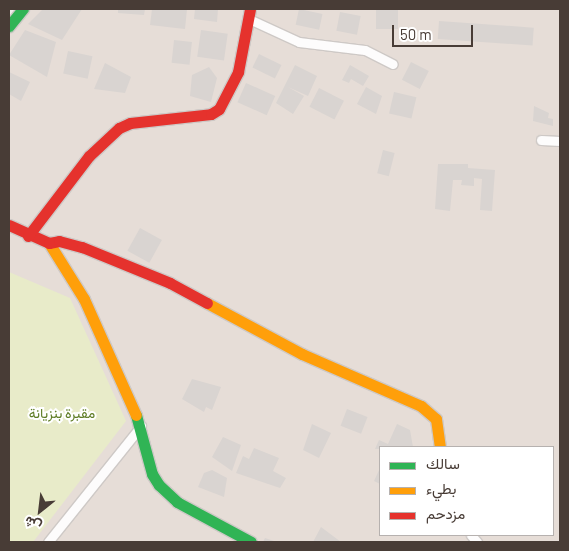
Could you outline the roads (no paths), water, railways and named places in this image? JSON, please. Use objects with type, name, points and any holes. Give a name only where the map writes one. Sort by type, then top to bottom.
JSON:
[{"type":"street","points":[[9,26],[23,9]]},
{"type":"street","points":[[28,236],[89,156],[119,128],[130,123],[211,114],[219,109],[238,72],[250,14],[299,42],[365,50],[393,64]]},
{"type":"street","points":[[541,140],[560,141]]},
{"type":"street","points":[[9,225],[28,236],[48,243],[60,242],[82,247],[170,283],[302,354],[421,406],[436,419],[440,446]]},
{"type":"street","points":[[48,243],[84,299],[142,426],[152,474],[168,495],[252,542]]},
{"type":"street","points":[[48,542],[142,426]]},
{"type":"park label","name":"مقبرة بنزيانة","points":[[62,413]]}]
